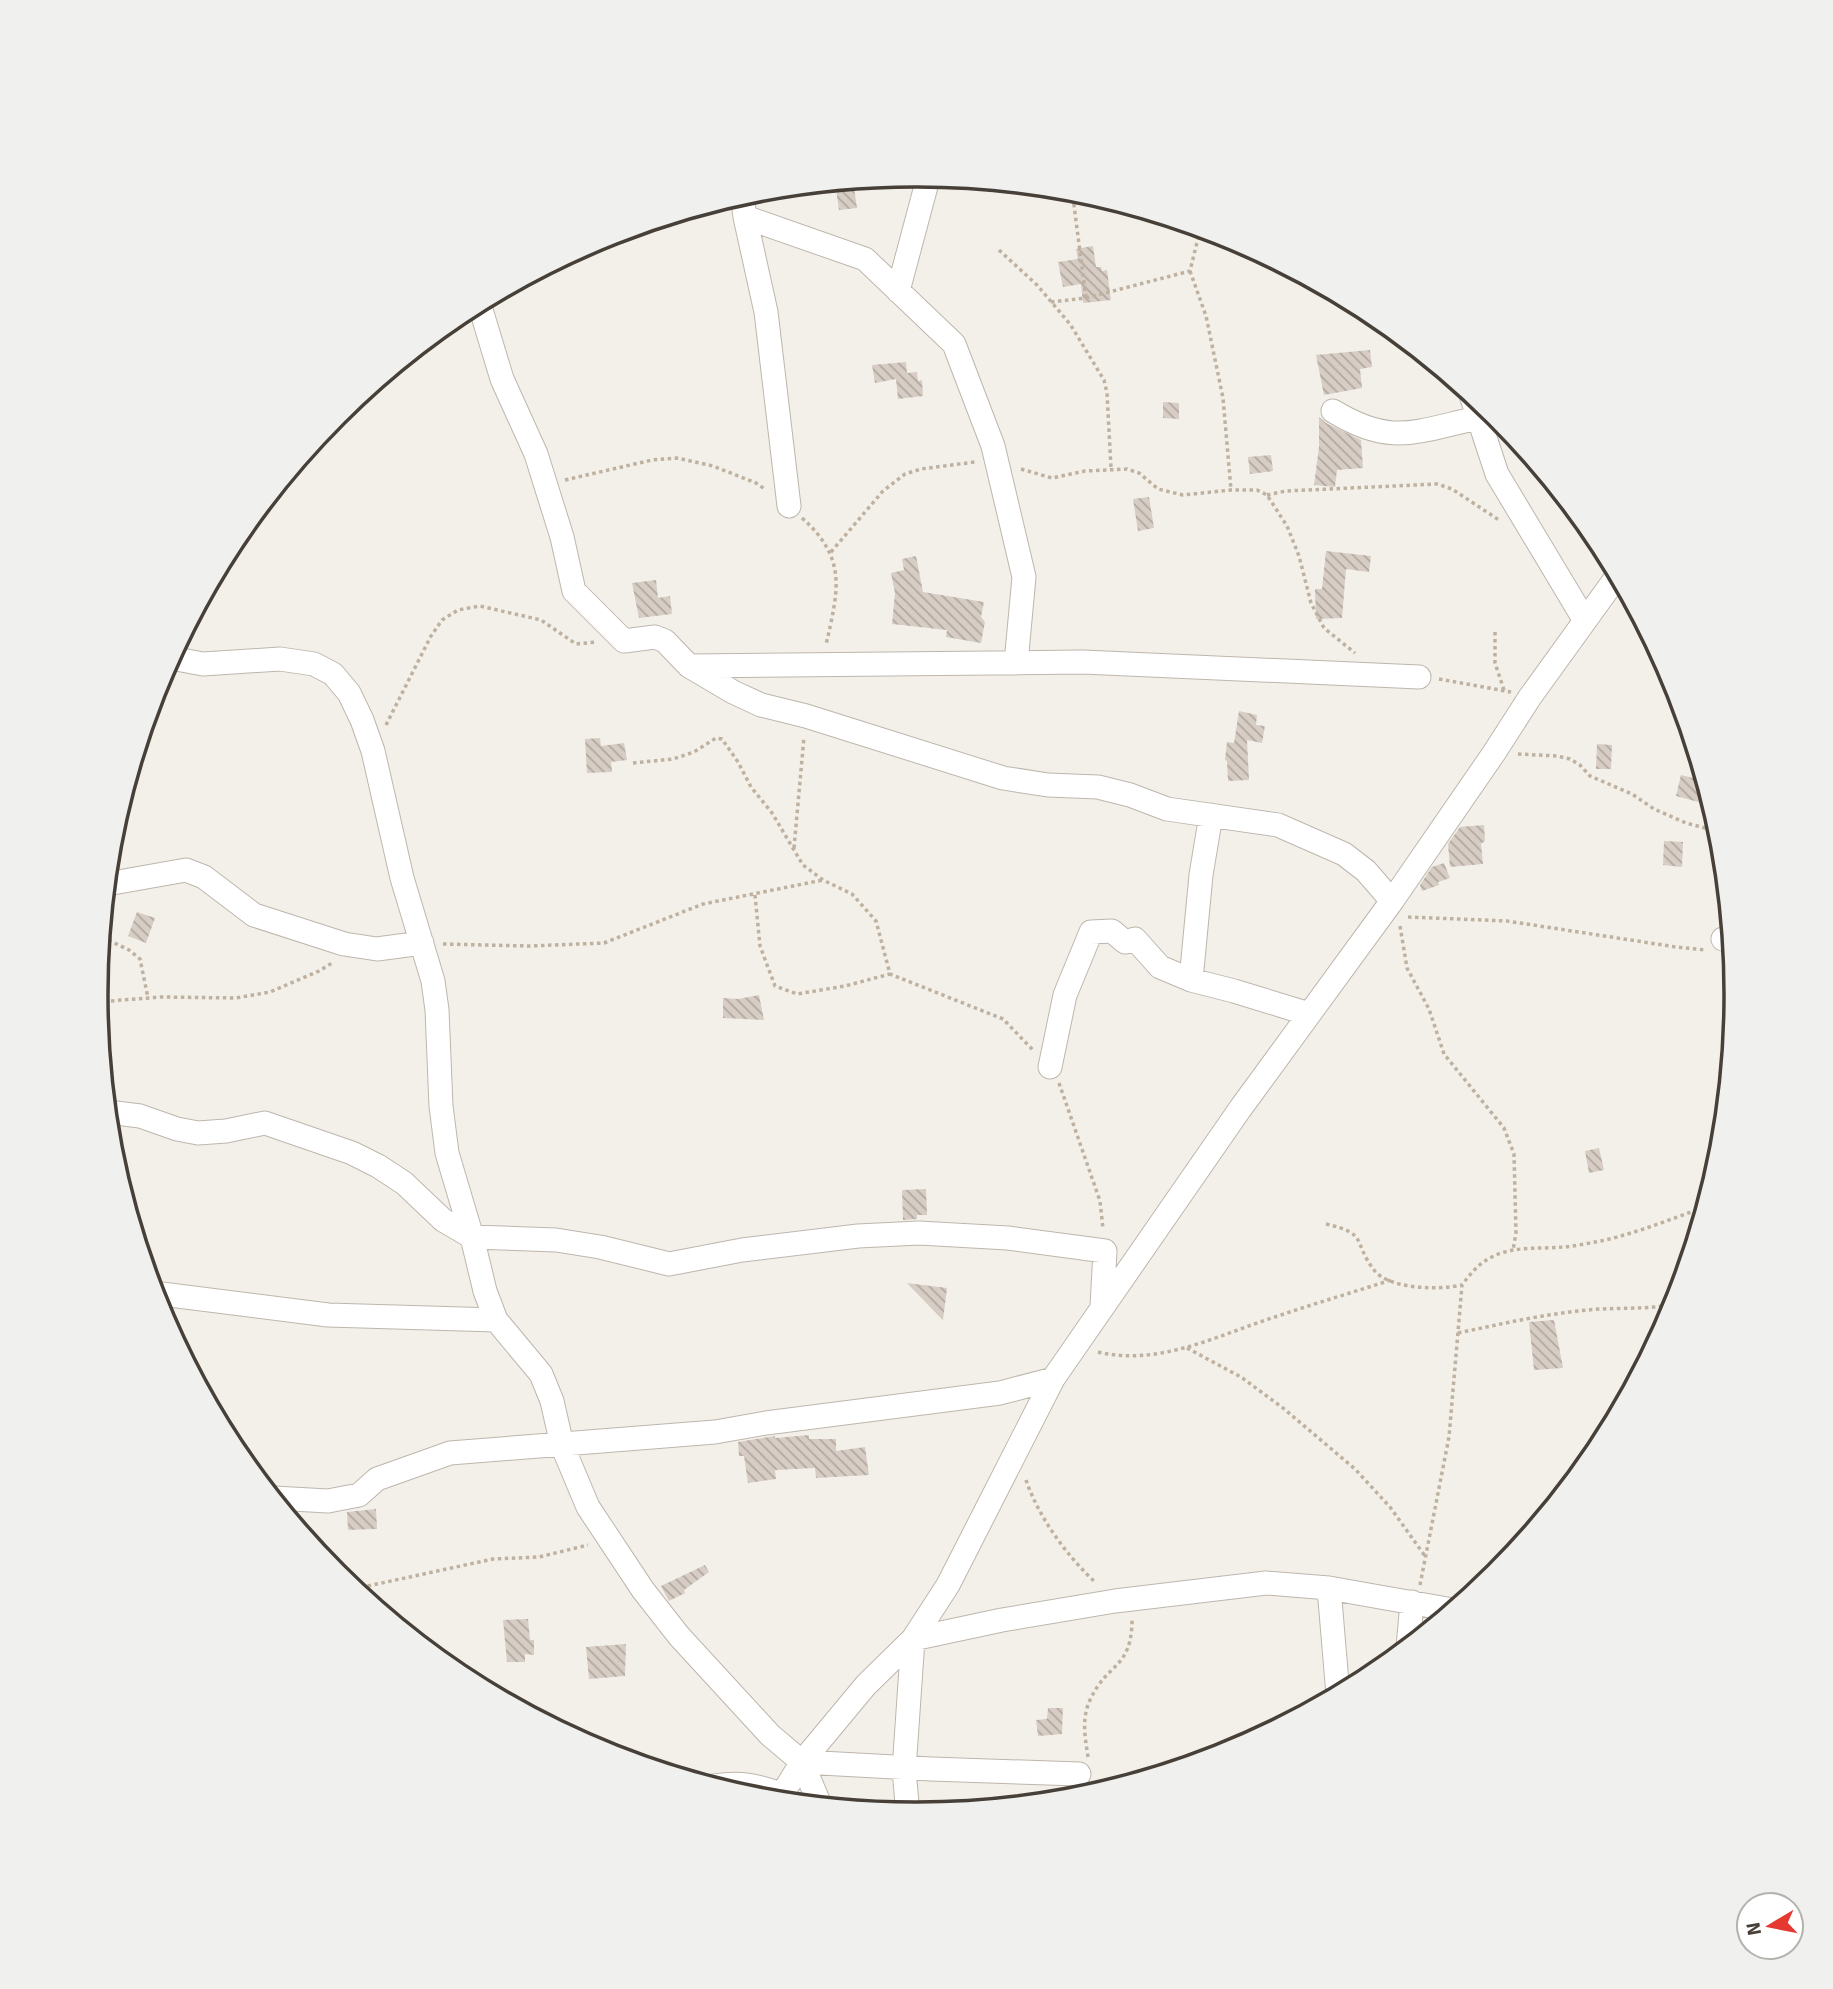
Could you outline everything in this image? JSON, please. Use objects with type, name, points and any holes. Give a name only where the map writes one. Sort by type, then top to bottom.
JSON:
[{"type":"street","points":[[898,291],[926,187]]},
{"type":"street","points":[[744,206],[865,259],[954,344],[993,446],[1024,577],[1016,663]]},
{"type":"street","points":[[744,206],[766,312],[789,506]]},
{"type":"street","points":[[482,314],[502,379],[536,454],[546,484],[574,591],[624,641],[655,638],[665,641],[689,666],[761,705],[806,716],[1003,778],[1112,790],[1167,809],[1278,825],[1344,854],[1366,872],[1392,901]]},
{"type":"street","points":[[1333,411],[1360,426],[1378,432],[1394,433],[1413,433],[1478,418]]},
{"type":"street","points":[[1476,412],[1497,474],[1584,619]]},
{"type":"street","points":[[784,1791],[802,1762],[866,1685],[913,1639],[948,1585],[1053,1379],[1309,1014],[1392,901],[1530,696],[1611,584]]},
{"type":"street","points":[[181,660],[203,664],[280,659],[314,664],[332,674],[349,693],[373,751],[399,866],[433,981],[437,1010],[439,1083],[447,1153],[485,1290],[496,1320],[541,1374],[552,1401],[562,1445],[588,1507],[643,1590],[679,1636],[770,1735],[802,1762],[816,1797]]},
{"type":"street","points":[[689,666],[1083,662],[1419,677]]},
{"type":"street","points":[[1191,980],[1201,875],[1211,816]]},
{"type":"street","points":[[116,882],[186,870],[204,877],[254,915],[344,944],[377,949],[422,943]]},
{"type":"street","points":[[1050,1067],[1065,995],[1091,932],[1112,932],[1125,942],[1135,939],[1160,967],[1191,980],[1234,990],[1309,1014]]},
{"type":"street","points":[[117,1113],[140,1116],[198,1133],[226,1131],[265,1123],[302,1135],[352,1153],[378,1166],[404,1183],[443,1220],[472,1237],[556,1240],[600,1247],[669,1264],[742,1250],[858,1236],[919,1233],[1008,1238],[1105,1251],[1102,1306]]},
{"type":"street","points":[[166,1295],[328,1315],[496,1320]]},
{"type":"street","points":[[285,1499],[328,1501],[359,1495],[377,1479],[450,1453],[715,1432],[1000,1393],[1053,1379]]},
{"type":"street","points":[[913,1639],[1002,1620],[1123,1600],[1266,1583],[1329,1587],[1442,1608]]},
{"type":"street","points":[[1329,1587],[1337,1683]]},
{"type":"street","points":[[1410,1635],[1414,1602]]},
{"type":"street","points":[[907,1802],[904,1768],[913,1639]]},
{"type":"street","points":[[802,1762],[904,1768],[1084,1769]]},
{"type":"path","points":[[1074,202],[1086,298]]},
{"type":"path","points":[[1198,237],[1190,271],[1206,316],[1220,377],[1231,489]]},
{"type":"path","points":[[999,250],[1037,285],[1070,324],[1104,380],[1111,468]]},
{"type":"path","points":[[1051,302],[1086,298],[1190,271]]},
{"type":"path","points":[[546,484],[652,460],[677,458],[712,466],[755,483],[789,506],[817,531],[831,552],[836,571],[834,608],[825,646]]},
{"type":"path","points":[[831,552],[883,491],[905,474],[962,463],[980,463]]},
{"type":"path","points":[[1016,467],[1052,478],[1111,468],[1127,469],[1139,473],[1158,489],[1183,495],[1231,489],[1257,490],[1267,495],[1287,526],[1299,556],[1311,603],[1324,628],[1356,653]]},
{"type":"path","points":[[1267,495],[1286,491],[1437,484],[1452,489],[1507,526]]},
{"type":"path","points":[[373,751],[431,636],[442,620],[458,610],[480,606],[541,620],[576,644],[624,641]]},
{"type":"path","points":[[1495,632],[1495,663],[1504,690]]},
{"type":"path","points":[[1419,677],[1530,696]]},
{"type":"path","points":[[794,848],[806,716]]},
{"type":"path","points":[[633,763],[673,759],[694,752],[716,738],[722,739],[803,865],[823,880],[852,894],[876,921],[890,974]]},
{"type":"path","points":[[1494,753],[1570,759],[1590,776],[1632,794],[1686,823],[1707,829]]},
{"type":"path","points":[[422,943],[487,946],[604,943],[703,904],[823,880]]},
{"type":"path","points":[[755,895],[760,946],[775,986],[797,993],[845,986],[890,974],[1003,1019],[1055,1072],[1100,1201],[1105,1251]]},
{"type":"path","points":[[1513,1250],[1516,1233],[1514,1154],[1504,1128],[1444,1054],[1430,1009],[1407,968],[1399,916],[1507,921],[1676,947],[1722,943]]},
{"type":"path","points":[[110,941],[140,958],[148,998]]},
{"type":"path","points":[[108,1001],[148,998],[236,998],[270,992],[319,971],[358,946]]},
{"type":"path","points":[[1414,1602],[1426,1556],[1449,1437],[1462,1285],[1480,1264],[1495,1255],[1513,1250],[1567,1247],[1603,1240],[1638,1232],[1695,1211]]},
{"type":"path","points":[[1326,1224],[1348,1229],[1359,1239],[1375,1272],[1391,1280],[1427,1289],[1462,1285]]},
{"type":"path","points":[[1076,1347],[1110,1355],[1140,1357],[1187,1348],[1391,1280]]},
{"type":"path","points":[[1458,1333],[1587,1310],[1661,1307]]},
{"type":"path","points":[[1187,1348],[1241,1377],[1356,1469],[1390,1507],[1426,1556]]},
{"type":"path","points":[[1016,1451],[1031,1494],[1077,1565],[1123,1600],[1132,1637],[1125,1658],[1091,1698],[1084,1722],[1084,1769]]},
{"type":"path","points":[[367,1586],[493,1559],[539,1557],[610,1540]]},
{"type":"building","points":[[854,189],[857,208],[839,210],[836,191]]},
{"type":"building","points":[[1093,246],[1096,267],[1101,267],[1102,271],[1107,270],[1111,300],[1083,303],[1081,284],[1063,287],[1058,262],[1078,259],[1076,249]]},
{"type":"building","points":[[1370,350],[1372,367],[1360,369],[1362,388],[1324,395],[1316,355]]},
{"type":"building","points":[[906,362],[907,373],[917,372],[918,381],[922,380],[923,396],[898,399],[896,379],[875,383],[872,365]]},
{"type":"building","points":[[1163,402],[1179,403],[1179,419],[1163,418]]},
{"type":"building","points":[[1319,417],[1361,440],[1363,468],[1337,470],[1335,487],[1314,485],[1319,447]]},
{"type":"building","points":[[1271,455],[1273,471],[1250,474],[1248,457]]},
{"type":"building","points":[[1149,497],[1154,528],[1138,531],[1133,499]]},
{"type":"building","points":[[1326,551],[1371,556],[1369,572],[1346,569],[1342,618],[1316,619],[1315,589],[1322,589]]},
{"type":"building","points":[[916,556],[923,592],[984,602],[981,617],[985,622],[981,643],[946,637],[947,630],[892,624],[895,593],[891,573],[904,570],[902,559]]},
{"type":"building","points":[[656,580],[658,598],[670,596],[672,614],[639,618],[632,583]]},
{"type":"building","points":[[1239,711],[1257,715],[1256,725],[1265,726],[1262,743],[1247,740],[1249,780],[1228,781],[1225,760],[1227,742],[1234,743]]},
{"type":"building","points":[[600,738],[601,746],[624,743],[627,760],[611,762],[612,772],[587,773],[585,739]]},
{"type":"building","points":[[1597,744],[1612,745],[1611,769],[1596,769]]},
{"type":"building","points":[[1681,775],[1695,779],[1701,803],[1676,796]]},
{"type":"building","points":[[1484,825],[1485,841],[1481,844],[1483,864],[1450,867],[1448,844],[1460,827]]},
{"type":"building","points":[[1664,841],[1683,842],[1682,867],[1663,865]]},
{"type":"building","points":[[1444,863],[1450,878],[1422,891],[1420,885],[1432,867]]},
{"type":"building","points":[[137,912],[155,918],[146,943],[128,936]]},
{"type":"building","points":[[759,995],[764,1020],[723,1018],[723,998],[738,999]]},
{"type":"building","points":[[1599,1148],[1604,1170],[1589,1173],[1585,1151]]},
{"type":"building","points":[[926,1189],[927,1215],[903,1220],[902,1190]]},
{"type":"building","points":[[907,1283],[947,1288],[943,1320]]},
{"type":"building","points":[[1554,1320],[1563,1368],[1534,1370],[1529,1322]]},
{"type":"building","points":[[809,1435],[809,1439],[836,1439],[836,1451],[865,1447],[869,1475],[816,1478],[815,1468],[775,1470],[776,1479],[748,1483],[744,1456],[739,1456],[738,1442],[775,1436]]},
{"type":"building","points":[[376,1509],[377,1529],[348,1530],[347,1512]]},
{"type":"building","points":[[705,1565],[709,1572],[684,1590],[685,1593],[669,1601],[661,1586]]},
{"type":"building","points":[[528,1619],[530,1640],[534,1640],[534,1655],[525,1654],[525,1662],[507,1662],[503,1620]]},
{"type":"building","points":[[626,1644],[625,1676],[589,1679],[586,1647]]},
{"type":"building","points":[[1048,1708],[1063,1708],[1062,1734],[1038,1736],[1036,1720],[1047,1719]]}]
